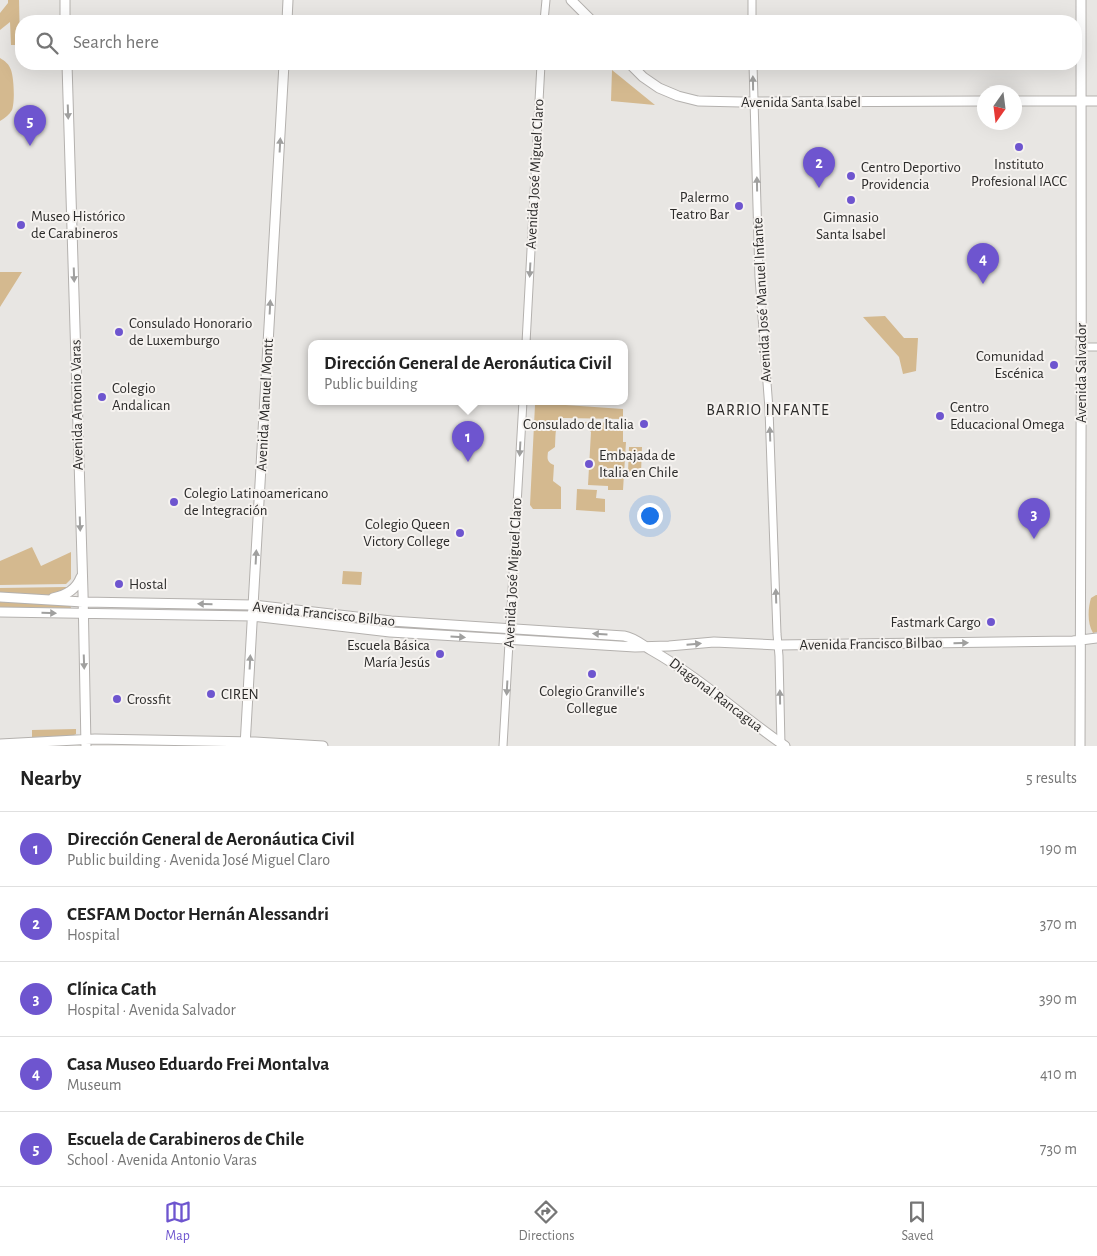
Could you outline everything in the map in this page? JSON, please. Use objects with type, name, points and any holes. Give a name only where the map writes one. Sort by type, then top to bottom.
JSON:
[{"type":"main road","points":[[64,0],[65,15]]},
{"type":"main road","points":[[287,15],[288,0]]},
{"type":"main road","points":[[572,0],[586,15]]},
{"type":"main road","name":"Avenida Salvador","points":[[1081,0],[1081,15]]},
{"type":"main road","name":"Avenida Antonio Varas","points":[[67,70],[86,742]]},
{"type":"main road","name":"Avenida Manuel Montt","points":[[246,744],[284,70]]},
{"type":"main road","name":"Avenida Santa Isabel","points":[[636,70],[651,83],[664,90],[678,96],[708,102],[977,101]]},
{"type":"main road","name":"Avenida Salvador","points":[[1080,746],[1082,501],[1080,347],[1081,70]]},
{"type":"main road","points":[[1022,101],[1097,100]]},
{"type":"main road","points":[[48,600],[62,596],[72,590],[78,585],[82,575]]},
{"type":"main road","name":"Avenida Francisco Bilbao","points":[[0,597],[83,602],[253,605],[379,620],[617,635],[631,637],[646,646]]},
{"type":"main road","name":"Avenida Francisco Bilbao","points":[[0,612],[252,616],[379,631],[510,640],[646,646],[714,642],[778,645],[1081,640],[1097,638]]},
{"type":"main road","name":"Diagonal Rancagua","points":[[646,646],[677,665],[782,745]]},
{"type":"main road","points":[[0,744],[86,742],[322,746]]},
{"type":"street","points":[[545,15],[546,0]]},
{"type":"street","points":[[752,0],[752,15]]},
{"type":"street","name":"Avenida José Miguel Claro","points":[[526,340],[541,70]]},
{"type":"street","name":"Avenida José Manuel Infante","points":[[753,70],[759,277],[769,409],[782,745]]},
{"type":"street","points":[[1080,347],[1097,347]]},
{"type":"street","name":"Avenida José Miguel Claro","points":[[503,746],[523,405]]},
{"type":"shaded area","points":[[8,0],[19,0],[19,15],[15,15],[15,45],[11,45],[10,22],[0,30],[0,13],[8,3]]},
{"type":"shaded area","points":[[0,58],[7,63],[11,70],[14,96],[12,110],[0,121]]},
{"type":"shaded area","points":[[612,70],[655,105],[611,101]]},
{"type":"shaded area","points":[[0,272],[22,272],[0,307]]},
{"type":"shaded area","points":[[885,316],[904,338],[918,338],[916,371],[903,374],[899,357],[863,317]]},
{"type":"shaded area","points":[[535,405],[623,409],[623,419],[563,418],[560,420],[556,431],[555,447],[548,452],[548,460],[554,465],[553,481],[561,487],[561,509],[533,509],[530,505]]},
{"type":"shaded area","points":[[582,422],[623,423],[623,442],[626,442],[623,490],[608,490],[608,486],[588,485],[591,432]]},
{"type":"shaded area","points":[[629,447],[642,447],[641,473],[628,472]]},
{"type":"shaded area","points":[[577,489],[597,490],[596,498],[605,499],[605,512],[576,510]]},
{"type":"shaded area","points":[[32,547],[41,566],[71,552],[71,579],[66,584],[0,585],[0,561]]},
{"type":"shaded area","points":[[343,571],[362,572],[361,585],[342,584]]},
{"type":"shaded area","points":[[66,587],[67,590],[46,596],[0,593],[0,588]]},
{"type":"shaded area","points":[[1096,595],[1097,632],[1093,633],[1089,620],[1089,611],[1091,598]]},
{"type":"shaded area","points":[[0,600],[70,604],[71,608],[0,607]]},
{"type":"shaded area","points":[[270,610],[495,632],[495,634],[382,627],[269,613]]},
{"type":"shaded area","points":[[76,729],[76,734],[72,736],[32,737],[32,730]]},
{"type":"place","name":"Escuela de Carabineros de Chile","points":[[30,146]]},
{"type":"place","name":"Instituto Profesional IACC","points":[[1019,147]]},
{"type":"place","name":"Centro Deportivo Providencia","points":[[851,176]]},
{"type":"place","name":"CESFAM Doctor Hernán Alessandri","points":[[819,188]]},
{"type":"place","name":"Gimnasio Santa Isabel","points":[[851,200]]},
{"type":"place","name":"Palermo Teatro Bar","points":[[739,206]]},
{"type":"place","name":"Museo Histórico de Carabineros","points":[[21,225]]},
{"type":"place","name":"Casa Museo Eduardo Frei Montalva","points":[[983,284]]},
{"type":"place","name":"Consulado Honorario de Luxemburgo","points":[[119,332]]},
{"type":"place","name":"Comunidad Escénica","points":[[1054,365]]},
{"type":"place","name":"Colegio Andalican","points":[[102,397]]},
{"type":"place","name":"Centro Educacional Omega","points":[[940,416]]},
{"type":"place","name":"Consulado de Italia","points":[[644,424]]},
{"type":"place","name":"Dirección General de Aeronáutica Civil","points":[[468,462]]},
{"type":"place","name":"Embajada de Italia en Chile","points":[[589,464]]},
{"type":"place","name":"Colegio Latinoamericano de Integración","points":[[174,502]]},
{"type":"place","name":"Colegio Queen Victory College","points":[[460,533]]},
{"type":"place","name":"Clínica Cath","points":[[1034,539]]},
{"type":"place","name":"Hostal","points":[[119,584]]},
{"type":"place","name":"Fastmark Cargo","points":[[991,622]]},
{"type":"place","name":"Escuela Básica María Jesús","points":[[440,654]]},
{"type":"place","name":"Colegio Granville's Collegue","points":[[592,674]]},
{"type":"place","name":"CIREN","points":[[211,694]]},
{"type":"place","name":"Crossfit","points":[[117,699]]},
{"type":"district","name":"BARRIO INFANTE","points":[[768,410]]}]
